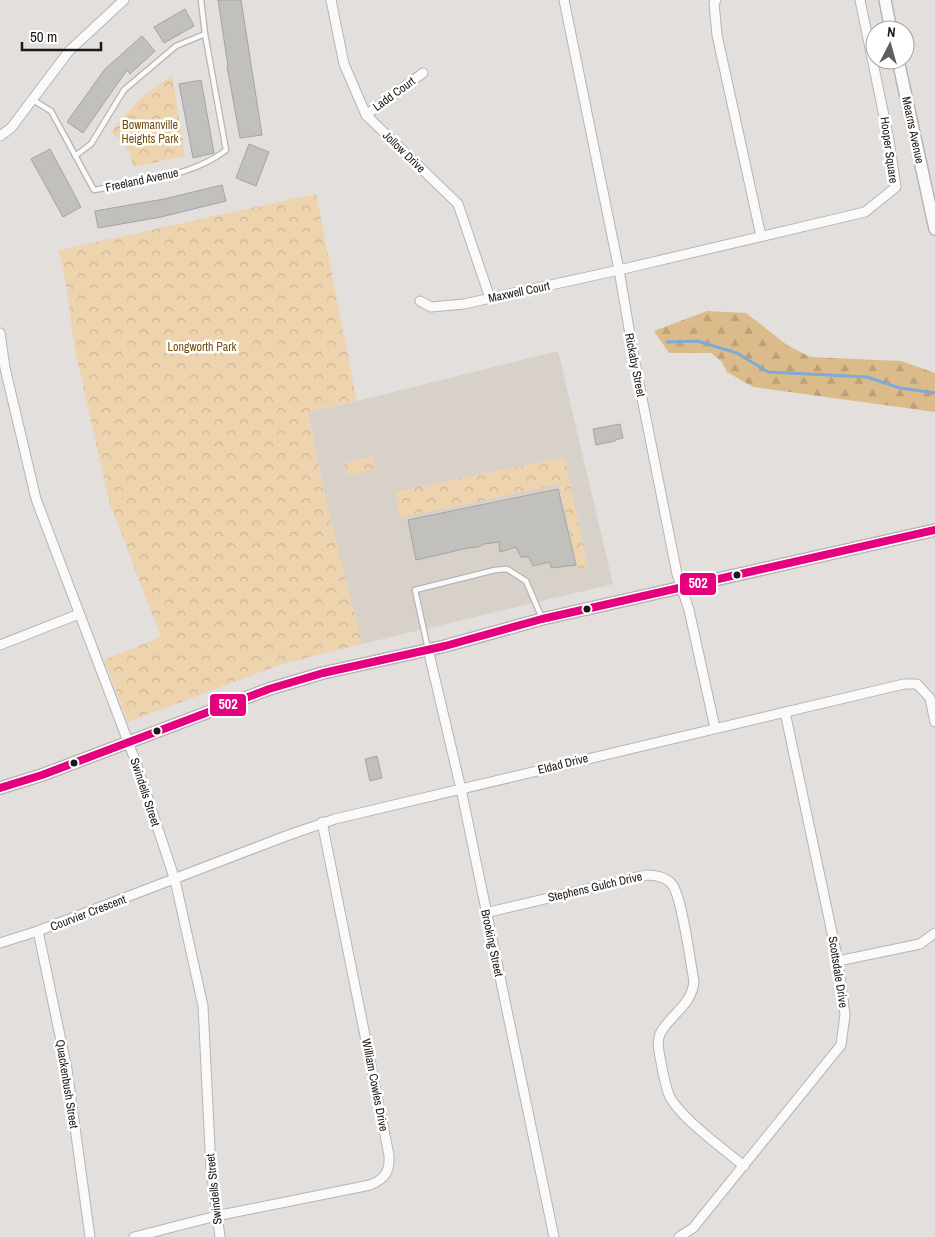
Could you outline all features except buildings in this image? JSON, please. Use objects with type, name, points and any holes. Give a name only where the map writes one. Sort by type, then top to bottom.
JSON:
[{"type":"street","points":[[0,136],[11,128],[69,51],[124,0]]},
{"type":"street","name":"Jollow Drive","points":[[331,0],[344,64],[366,115],[458,204],[490,298]]},
{"type":"street","name":"Rickaby Street","points":[[564,0],[619,270],[634,358],[680,587],[689,610],[715,728]]},
{"type":"street","points":[[716,0],[714,3],[717,35],[761,236]]},
{"type":"street","name":"Hooper Square","points":[[619,270],[865,212],[896,187],[889,140],[860,0]]},
{"type":"street","points":[[885,0],[889,20]]},
{"type":"street","name":"Mearns Avenue","points":[[900,70],[935,229]]},
{"type":"street","name":"Ladd Court","points":[[366,115],[423,73]]},
{"type":"street","name":"Maxwell Court","points":[[420,301],[430,307],[464,304],[619,270]]},
{"type":"street","name":"Swindells Street","points":[[0,333],[5,368],[30,479],[128,743],[175,880],[203,1006],[211,1169],[220,1237]]},
{"type":"street","points":[[0,788],[42,775],[269,689],[330,672],[542,619],[935,530]]},
{"type":"street","points":[[0,645],[79,614]]},
{"type":"street","name":"Brooking Street","points":[[428,649],[461,789],[485,913],[554,1237]]},
{"type":"street","name":"Eldad Drive","points":[[175,880],[322,822],[904,684],[917,684],[930,698],[935,722]]},
{"type":"street","name":"Scottsdale Drive","points":[[679,1237],[693,1228],[841,1045],[845,1015],[838,961],[785,712]]},
{"type":"street","name":"William Cowles Drive","points":[[216,1216],[370,1184],[384,1178],[389,1170],[389,1155],[322,822]]},
{"type":"street","name":"Stephens Gulch Drive","points":[[485,913],[646,875],[655,874],[664,877],[671,883],[678,896],[694,982],[692,995],[658,1038],[658,1051],[667,1087],[670,1096],[681,1112],[744,1166]]},
{"type":"street","name":"Courvier Crescent","points":[[0,943],[38,931],[175,880]]},
{"type":"street","name":"Quackenbush Street","points":[[38,931],[66,1070],[90,1237]]},
{"type":"street","points":[[838,961],[920,944],[935,933]]},
{"type":"street","points":[[134,1237],[216,1216]]},
{"type":"lane","name":"Freeland Avenue","points":[[33,100],[51,111],[94,190],[176,174],[216,159],[226,150],[205,34],[202,0]]},
{"type":"lane","points":[[75,156],[90,144],[124,90],[176,46],[205,34]]},
{"type":"lane","points":[[428,649],[415,590],[495,570],[507,569],[526,581],[542,619]]},
{"type":"shaded area","points":[[558,351],[613,584],[362,644],[323,488],[308,412]]},
{"type":"green space","name":"Bowmanville Heights Park","points":[[172,75],[185,156],[133,167],[130,153],[111,131],[140,99]]},
{"type":"green space","name":"Longworth Park","points":[[316,194],[357,401],[308,412],[323,488],[362,644],[282,664],[128,722],[104,660],[161,637],[110,504],[75,351],[67,290],[59,250]]},
{"type":"green space","points":[[707,311],[746,313],[787,345],[810,357],[901,361],[935,373],[935,412],[753,387],[727,372],[722,362],[711,353],[669,353],[654,331]]},
{"type":"green space","points":[[373,456],[376,469],[347,476],[344,463]]},
{"type":"green space","points":[[564,457],[588,567],[578,569],[559,484],[400,518],[395,492]]},
{"type":"waterway","points":[[667,342],[697,341],[737,353],[768,372],[867,377],[900,388],[935,393]]},
{"type":"transit line","name":"502","points":[[0,788],[42,775],[269,689],[323,673],[445,646],[542,619],[935,530]]}]
